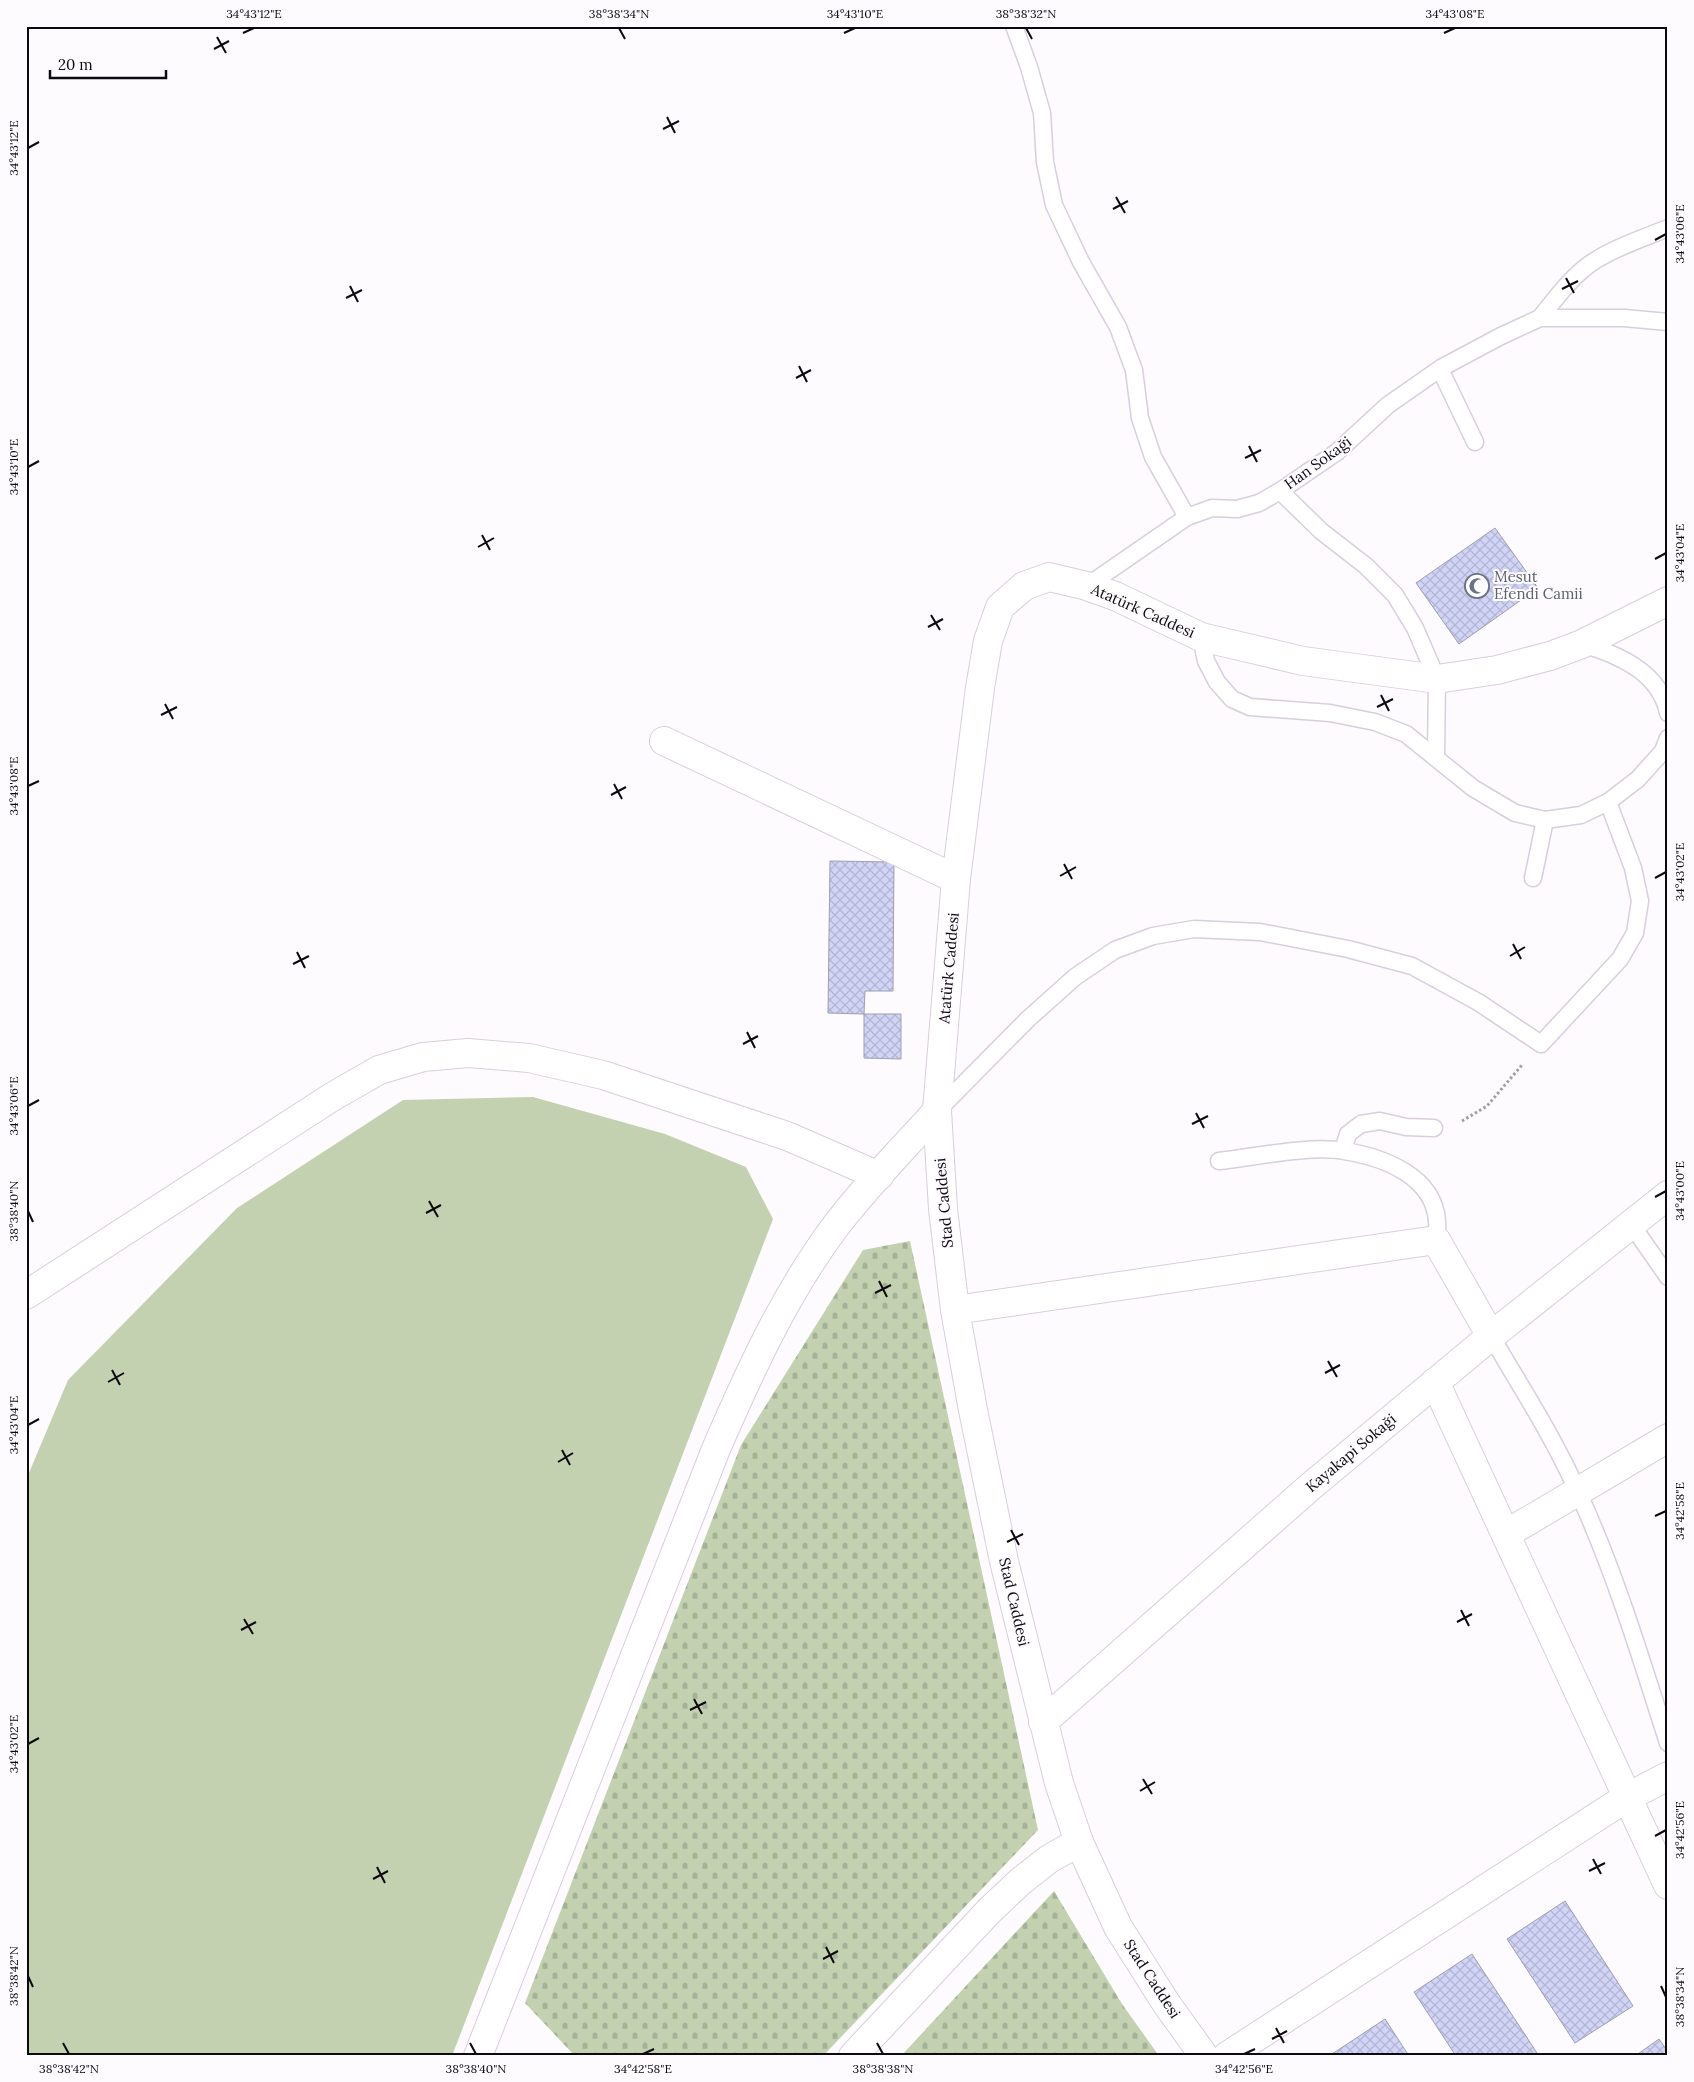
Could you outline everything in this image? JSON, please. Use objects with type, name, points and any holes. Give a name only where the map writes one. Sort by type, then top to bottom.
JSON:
[{"type":"street","name":"Atatürk Caddesi","points":[[937,1111],[956,879],[980,688],[988,641],[1000,607],[1024,586],[1049,577],[1088,586],[1115,596],[1201,637],[1303,661],[1437,679],[1497,670],[1550,656],[1582,644],[1668,601]]},
{"type":"street","points":[[664,742],[956,879]]},
{"type":"street","points":[[26,1295],[332,1097],[379,1070],[423,1057],[468,1053],[530,1058],[603,1075],[787,1136],[879,1176]]},
{"type":"street","points":[[478,2056],[716,1449],[753,1365],[790,1294],[832,1230],[937,1111]]},
{"type":"street","name":"Stad Caddesi","points":[[937,1111],[942,1209],[955,1310],[973,1410],[1004,1561],[1059,1783],[1079,1842],[1118,1927],[1166,2002],[1204,2056]]},
{"type":"street","name":"Kayakapi Sokaği","points":[[1043,1722],[1310,1487],[1491,1336],[1668,1195]]},
{"type":"street","points":[[955,1310],[1436,1240],[1491,1336]]},
{"type":"street","points":[[1435,1382],[1626,1798],[1668,1885]]},
{"type":"street","points":[[1506,1534],[1668,1438]]},
{"type":"street","points":[[1227,2056],[1626,1798],[1668,1776]]},
{"type":"street","points":[[853,2056],[990,1910],[1021,1881],[1050,1859],[1079,1842]]},
{"type":"lane","points":[[1014,26],[1029,67],[1042,113],[1045,162],[1054,205],[1081,262],[1118,327],[1134,370],[1140,418],[1154,457],[1187,517]]},
{"type":"lane","name":"Han Sokaği","points":[[1540,318],[1567,284],[1595,260],[1668,228]]},
{"type":"lane","name":"Han Sokaği","points":[[1088,586],[1187,517],[1212,508],[1237,509],[1259,503],[1280,491],[1337,452],[1388,405],[1440,369],[1501,336],[1540,318],[1624,318],[1668,322]]},
{"type":"lane","points":[[1440,369],[1475,442]]},
{"type":"lane","points":[[1280,491],[1321,531],[1366,566],[1394,595],[1415,628],[1437,679],[1436,756]]},
{"type":"lane","points":[[1201,637],[1206,661],[1217,682],[1232,699],[1250,707],[1330,713],[1375,722],[1406,734],[1436,756],[1473,788],[1515,813],[1546,820],[1581,815],[1608,802],[1638,779],[1663,751],[1668,738]]},
{"type":"lane","points":[[1582,644],[1608,652],[1630,662],[1653,683],[1666,705],[1668,713]]},
{"type":"lane","points":[[937,1111],[1028,1019],[1075,977],[1114,950],[1153,936],[1194,929],[1260,932],[1348,949],[1412,966],[1478,1002],[1541,1044],[1620,959],[1635,933],[1640,901],[1635,876],[1608,802]]},
{"type":"lane","points":[[1533,878],[1546,820]]},
{"type":"lane","points":[[1344,1150],[1348,1134],[1361,1124],[1380,1121],[1406,1127],[1434,1128]]},
{"type":"lane","points":[[1219,1161],[1306,1150],[1344,1150],[1381,1160],[1409,1174],[1424,1187],[1434,1205],[1438,1221],[1436,1240]]},
{"type":"lane","points":[[1631,1224],[1668,1277]]},
{"type":"lane","points":[[1491,1336],[1538,1416],[1578,1491],[1599,1542],[1668,1743]]},
{"type":"path","points":[[1434,1128],[1461,1121],[1487,1106],[1541,1044]]},
{"type":"green space","points":[[533,1097],[665,1134],[746,1167],[773,1219],[452,2056],[26,2056],[26,1480],[68,1380],[237,1208],[403,1100]]},
{"type":"green space","points":[[910,1241],[1038,1830],[823,2056],[575,2056],[525,2003],[741,1445],[863,1250]]},
{"type":"green space","points":[[1054,1891],[1122,2004],[1159,2056],[901,2056]]},
{"type":"building","name":"Mesut Efendi Camii","points":[[1495,528],[1538,588],[1459,644],[1416,583]]},
{"type":"building","points":[[830,861],[894,862],[893,991],[865,991],[864,1014],[828,1013]]},
{"type":"building","points":[[864,1014],[901,1014],[901,1059],[864,1058]]},
{"type":"building","points":[[1565,1901],[1633,2006],[1575,2043],[1507,1939]]},
{"type":"building","points":[[1472,1954],[1539,2056],[1456,2056],[1414,1992]]},
{"type":"building","points":[[1385,2019],[1409,2056],[1329,2056]]},
{"type":"building","points":[[1659,2039],[1668,2052],[1668,2056],[1635,2056]]},
{"type":"place","name":"Mesut Efendi Camii","points":[[1477,586]]}]
